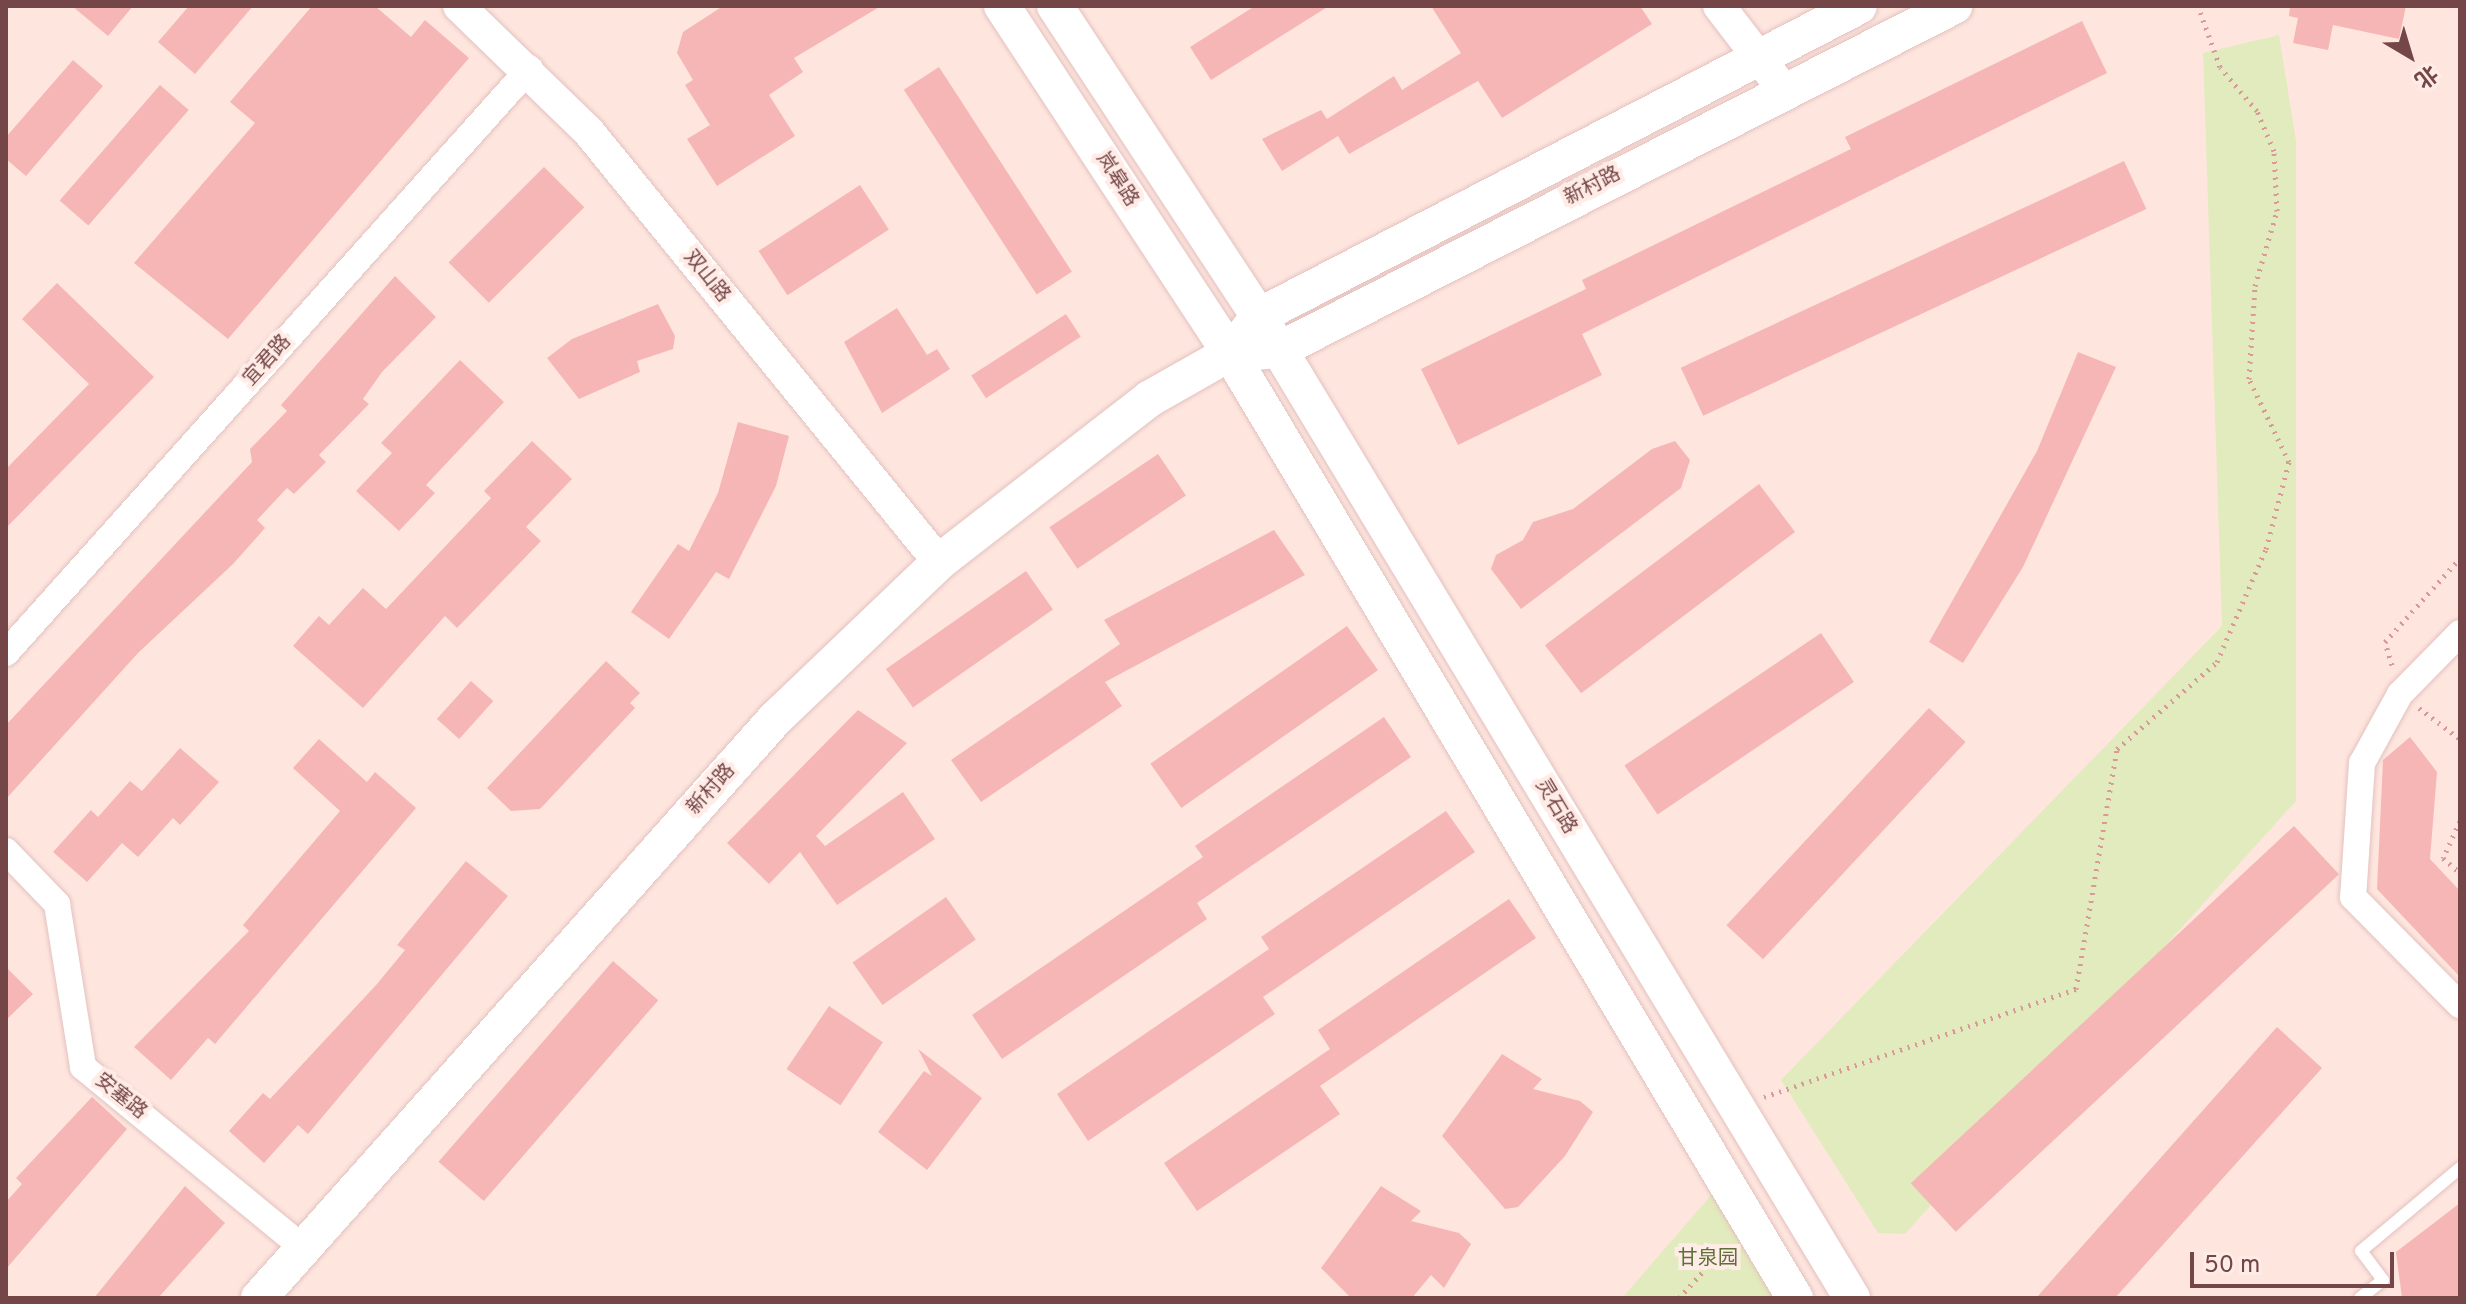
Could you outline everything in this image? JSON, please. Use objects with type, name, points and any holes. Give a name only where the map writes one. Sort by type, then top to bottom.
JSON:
[{"type":"main road","name":"岚皋路","points":[[1002,6],[1230,353]]},
{"type":"main road","points":[[1055,6],[1259,316]]},
{"type":"main road","name":"新村路","points":[[259,1298],[776,718],[939,562],[1149,399],[1230,353],[1259,316],[1859,6]]},
{"type":"main road","name":"新村路","points":[[1230,353],[1279,350],[1783,89],[1954,6]]},
{"type":"main road","name":"灵石路","points":[[1259,316],[1852,1298]]},
{"type":"main road","points":[[1230,353],[1795,1298]]},
{"type":"street","name":"双山路","points":[[459,6],[530,68],[939,562]]},
{"type":"street","points":[[1719,6],[1783,89]]},
{"type":"street","name":"宜君路","points":[[6,653],[530,68]]},
{"type":"street","points":[[2460,633],[2400,694],[2362,763],[2353,897],[2460,1005]]},
{"type":"street","name":"安塞路","points":[[6,851],[57,904],[83,1067],[303,1248]]},
{"type":"lane","points":[[2360,1298],[2383,1280],[2361,1251],[2460,1168]]},
{"type":"path","points":[[1737,1107],[2076,989],[2117,749],[2217,662],[2266,549],[2289,462],[2249,379],[2255,286],[2277,211],[2274,151],[2257,111],[2220,67],[2198,6]]},
{"type":"path","points":[[2460,558],[2385,642],[2400,694],[2460,739]]},
{"type":"path","points":[[2460,821],[2443,858],[2460,873]]},
{"type":"path","points":[[1679,1298],[1749,1220]]},
{"type":"green space","points":[[2279,35],[2296,141],[2296,801],[1905,1234],[1878,1233],[1781,1080],[2222,626],[2203,53]]},
{"type":"green space","name":"甘泉园","points":[[1713,1193],[1776,1298],[1622,1298]]},
{"type":"building","points":[[72,6],[133,6],[108,36]]},
{"type":"building","points":[[189,6],[253,6],[195,74],[158,42]]},
{"type":"building","points":[[312,6],[375,6],[411,37],[425,20],[469,58],[228,339],[134,263],[255,123],[230,102]]},
{"type":"building","points":[[723,6],[881,6],[794,58],[803,72],[769,95],[795,136],[717,186],[687,139],[710,125],[685,85],[693,80],[677,53],[683,32]]},
{"type":"building","points":[[1255,6],[1329,6],[1211,80],[1190,47]]},
{"type":"building","points":[[1431,6],[1640,6],[1652,24],[1502,118],[1478,81],[1349,154],[1338,136],[1282,171],[1262,139],[1321,110],[1327,119],[1394,76],[1402,90],[1461,53]]},
{"type":"building","points":[[2290,6],[2406,6],[2399,39],[2333,25],[2328,50],[2293,43],[2298,18],[2289,16]]},
{"type":"building","points":[[2082,21],[2107,73],[1582,334],[1602,375],[1458,445],[1421,369],[1586,289],[1582,280],[1851,149],[1845,137]]},
{"type":"building","points":[[73,60],[103,86],[26,176],[6,159],[6,137]]},
{"type":"building","points":[[939,67],[1072,272],[1037,295],[904,90]]},
{"type":"building","points":[[160,85],[189,110],[88,225],[60,200]]},
{"type":"building","points":[[2124,161],[2146,209],[1703,416],[1681,368]]},
{"type":"building","points":[[544,167],[584,207],[489,303],[449,262]]},
{"type":"building","points":[[860,185],[889,229],[787,295],[759,251]]},
{"type":"building","points":[[395,276],[436,317],[382,372],[363,399],[369,404],[319,455],[326,462],[294,494],[287,488],[257,520],[265,528],[233,564],[138,653],[6,799],[6,725],[252,462],[250,449],[287,411],[281,405]]},
{"type":"building","points":[[57,283],[154,377],[6,528],[6,469],[89,384],[22,319]]},
{"type":"building","points":[[658,304],[675,336],[673,349],[637,361],[640,372],[579,399],[547,358],[572,339]]},
{"type":"building","points":[[897,308],[927,355],[937,349],[950,369],[882,413],[844,342]]},
{"type":"building","points":[[1066,314],[1081,337],[986,398],[971,376]]},
{"type":"building","points":[[2078,352],[2116,367],[2023,567],[1963,663],[1929,642],[2037,451]]},
{"type":"building","points":[[460,360],[504,402],[426,485],[435,493],[399,531],[356,491],[392,453],[381,443]]},
{"type":"building","points":[[738,422],[789,436],[776,486],[729,579],[716,572],[669,639],[631,612],[678,544],[689,551],[718,493]]},
{"type":"building","points":[[532,441],[572,479],[526,527],[541,541],[457,628],[445,616],[363,708],[293,646],[319,616],[329,625],[363,588],[386,609],[491,498],[484,491]]},
{"type":"building","points":[[1675,441],[1690,460],[1681,488],[1521,609],[1491,569],[1496,555],[1523,540],[1533,522],[1573,509],[1652,449]]},
{"type":"building","points":[[1158,454],[1186,495],[1077,569],[1049,527]]},
{"type":"building","points":[[1759,484],[1795,532],[1581,693],[1545,645]]},
{"type":"building","points":[[1274,530],[1305,575],[1105,682],[1122,706],[981,802],[951,760],[1120,644],[1104,620]]},
{"type":"building","points":[[1026,571],[1053,610],[913,708],[886,669]]},
{"type":"building","points":[[1347,626],[1378,670],[1181,808],[1150,764]]},
{"type":"building","points":[[1821,633],[1854,682],[1658,814],[1625,766]]},
{"type":"building","points":[[606,661],[640,693],[630,703],[635,708],[540,809],[511,811],[487,788]]},
{"type":"building","points":[[471,681],[493,701],[459,739],[437,719]]},
{"type":"building","points":[[1929,708],[1966,742],[1763,959],[1726,925]]},
{"type":"building","points":[[858,710],[907,743],[816,836],[825,846],[903,792],[935,839],[837,905],[800,852],[769,884],[727,843]]},
{"type":"building","points":[[1384,717],[1411,757],[1197,903],[1207,919],[1002,1059],[972,1015],[1203,857],[1195,846]]},
{"type":"building","points":[[2410,737],[2437,772],[2430,859],[2460,891],[2460,977],[2377,889],[2383,760]]},
{"type":"building","points":[[319,739],[367,782],[375,772],[416,808],[215,1044],[208,1038],[171,1080],[134,1047],[249,931],[243,925],[340,811],[293,768]]},
{"type":"building","points":[[180,748],[219,782],[180,825],[173,818],[138,857],[122,843],[87,882],[53,852],[91,810],[98,817],[130,781],[142,791]]},
{"type":"building","points":[[1446,811],[1475,852],[1263,997],[1275,1014],[1088,1141],[1057,1094],[1269,949],[1261,937]]},
{"type":"building","points":[[2294,826],[2339,874],[1956,1232],[1911,1183]]},
{"type":"building","points":[[466,861],[508,896],[308,1134],[298,1125],[264,1163],[229,1131],[263,1093],[270,1099],[377,984],[405,950],[397,945]]},
{"type":"building","points":[[946,897],[976,940],[882,1005],[853,962]]},
{"type":"building","points":[[1509,899],[1536,938],[1320,1086],[1340,1114],[1197,1211],[1164,1163],[1330,1049],[1318,1030]]},
{"type":"building","points":[[613,961],[658,1000],[484,1201],[438,1162]]},
{"type":"building","points":[[6,967],[33,994],[6,1020]]},
{"type":"building","points":[[829,1006],[883,1042],[840,1105],[787,1069]]},
{"type":"building","points":[[2277,1027],[2322,1068],[2115,1298],[2036,1298]]},
{"type":"building","points":[[918,1049],[982,1098],[927,1170],[878,1132],[924,1071],[932,1076]]},
{"type":"building","points":[[1502,1054],[1542,1079],[1533,1089],[1580,1101],[1593,1112],[1565,1156],[1518,1207],[1505,1209],[1442,1136]]},
{"type":"building","points":[[92,1097],[127,1129],[6,1269],[6,1202],[22,1184],[16,1178]]},
{"type":"building","points":[[185,1186],[225,1223],[158,1298],[94,1298]]},
{"type":"building","points":[[1381,1186],[1421,1211],[1411,1221],[1459,1233],[1471,1244],[1444,1288],[1431,1275],[1412,1298],[1351,1298],[1321,1268]]},
{"type":"building","points":[[2460,1203],[2460,1298],[2402,1298],[2396,1252]]}]
